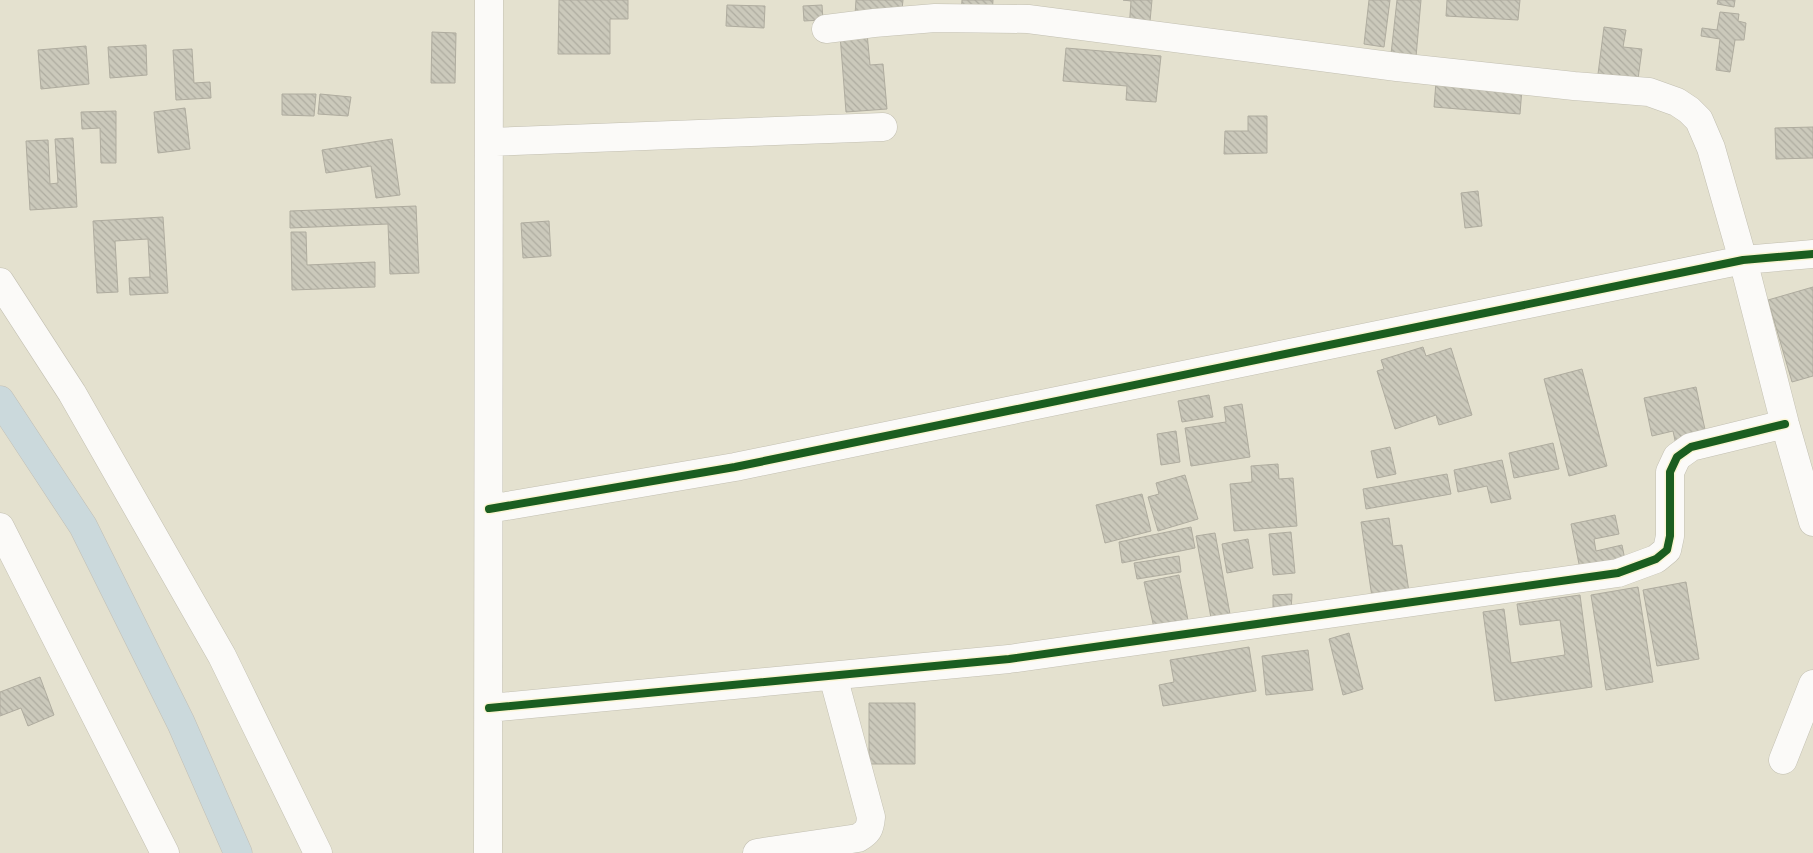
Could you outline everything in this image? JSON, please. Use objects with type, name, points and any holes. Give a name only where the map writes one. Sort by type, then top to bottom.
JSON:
[{"type":"highway","points":[[0,400],[82,526],[182,724],[238,853]]},
{"type":"street","points":[[488,853],[489,0]]},
{"type":"street","points":[[826,29],[874,22],[935,18],[1028,19],[1397,67],[1649,92],[1677,102],[1689,110],[1698,120],[1711,148],[1813,522]]},
{"type":"street","points":[[489,142],[883,127]]},
{"type":"street","points":[[489,510],[735,467],[1743,260],[1813,254]]},
{"type":"street","points":[[0,282],[72,393],[222,656],[318,853]]},
{"type":"street","points":[[488,708],[1009,659],[1618,573],[1656,559],[1667,550],[1670,536],[1670,472],[1677,457],[1692,447],[1785,424]]},
{"type":"street","points":[[0,527],[165,853]]},
{"type":"street","points":[[758,853],[858,838],[866,834],[870,828],[871,817],[833,676]]},
{"type":"street","points":[[1783,760],[1813,684]]},
{"type":"building","points":[[559,0],[628,0],[628,19],[610,19],[610,54],[558,54]]},
{"type":"building","points":[[856,0],[903,0],[901,19],[855,15]]},
{"type":"building","points":[[962,0],[993,0],[992,17],[961,15]]},
{"type":"building","points":[[1123,0],[1152,0],[1149,32],[1129,30],[1131,1]]},
{"type":"building","points":[[1369,0],[1390,0],[1384,47],[1364,44]]},
{"type":"building","points":[[1397,0],[1421,0],[1416,57],[1391,54]]},
{"type":"building","points":[[1447,0],[1520,0],[1518,20],[1446,16]]},
{"type":"building","points":[[1718,0],[1735,0],[1734,7],[1717,4]]},
{"type":"building","points":[[727,5],[765,6],[764,28],[726,26]]},
{"type":"building","points":[[822,5],[823,20],[804,21],[803,6]]},
{"type":"building","points":[[1720,12],[1739,14],[1738,21],[1746,23],[1744,40],[1735,40],[1730,72],[1716,70],[1720,39],[1701,36],[1702,28],[1717,30]]},
{"type":"building","points":[[1604,27],[1626,30],[1623,47],[1642,49],[1638,79],[1598,74]]},
{"type":"building","points":[[432,32],[456,33],[455,83],[431,83]]},
{"type":"building","points":[[867,33],[870,65],[883,64],[887,109],[846,112],[840,35]]},
{"type":"building","points":[[146,45],[147,75],[110,78],[108,47]]},
{"type":"building","points":[[86,46],[89,84],[41,89],[38,50]]},
{"type":"building","points":[[1066,48],[1161,56],[1156,102],[1126,100],[1127,86],[1063,81]]},
{"type":"building","points":[[192,49],[194,83],[210,82],[211,98],[176,100],[173,50]]},
{"type":"building","points":[[1436,82],[1522,88],[1520,114],[1434,107]]},
{"type":"building","points":[[282,94],[316,94],[314,116],[282,115]]},
{"type":"building","points":[[320,94],[351,97],[348,116],[318,114]]},
{"type":"building","points":[[185,108],[190,149],[158,153],[154,112]]},
{"type":"building","points":[[116,111],[116,163],[101,163],[100,128],[82,129],[81,112]]},
{"type":"building","points":[[1248,116],[1267,116],[1267,153],[1224,154],[1225,131],[1248,131]]},
{"type":"building","points":[[1813,127],[1813,158],[1776,159],[1775,128]]},
{"type":"building","points":[[73,138],[77,207],[30,210],[26,141],[48,140],[50,184],[58,183],[55,139]]},
{"type":"building","points":[[392,139],[400,195],[376,198],[371,166],[326,173],[322,150]]},
{"type":"building","points":[[1478,191],[1482,226],[1465,228],[1461,193]]},
{"type":"building","points":[[416,206],[419,273],[390,274],[388,224],[290,228],[290,211]]},
{"type":"building","points":[[163,217],[168,293],[130,295],[129,278],[150,277],[148,239],[115,241],[118,292],[97,293],[93,221]]},
{"type":"building","points":[[549,221],[551,256],[523,258],[521,223]]},
{"type":"building","points":[[291,232],[306,232],[307,265],[375,262],[375,287],[292,290]]},
{"type":"building","points":[[1813,287],[1813,376],[1792,382],[1768,300]]},
{"type":"building","points":[[1423,347],[1426,356],[1451,348],[1472,415],[1439,425],[1436,415],[1395,429],[1377,371],[1384,369],[1381,360]]},
{"type":"building","points":[[1582,369],[1607,466],[1569,476],[1544,379]]},
{"type":"building","points":[[1696,387],[1707,439],[1676,445],[1673,431],[1652,436],[1644,398]]},
{"type":"building","points":[[1209,395],[1213,417],[1182,422],[1178,401]]},
{"type":"building","points":[[1242,404],[1250,457],[1191,466],[1185,428],[1226,422],[1224,407]]},
{"type":"building","points":[[1176,431],[1180,462],[1161,465],[1157,434]]},
{"type":"building","points":[[1553,443],[1559,469],[1514,478],[1509,453]]},
{"type":"building","points":[[1390,447],[1396,474],[1377,478],[1371,451]]},
{"type":"building","points":[[1502,460],[1511,499],[1491,503],[1487,486],[1458,492],[1454,470]]},
{"type":"building","points":[[1278,464],[1279,479],[1293,478],[1297,526],[1234,531],[1230,484],[1252,482],[1251,466]]},
{"type":"building","points":[[1447,474],[1451,494],[1366,509],[1363,489]]},
{"type":"building","points":[[1185,475],[1198,519],[1158,531],[1148,497],[1159,494],[1156,483]]},
{"type":"building","points":[[1142,494],[1151,531],[1105,543],[1096,505]]},
{"type":"building","points":[[1615,515],[1619,534],[1594,539],[1596,551],[1622,545],[1626,565],[1581,574],[1571,524]]},
{"type":"building","points":[[1389,518],[1393,546],[1402,545],[1410,599],[1373,604],[1361,522]]},
{"type":"building","points":[[1191,527],[1195,548],[1122,563],[1119,542]]},
{"type":"building","points":[[1291,532],[1295,573],[1273,575],[1269,534]]},
{"type":"building","points":[[1215,533],[1230,614],[1211,618],[1196,536]]},
{"type":"building","points":[[1248,539],[1253,568],[1227,573],[1222,544]]},
{"type":"building","points":[[1179,556],[1181,572],[1137,579],[1134,563]]},
{"type":"building","points":[[1179,575],[1188,620],[1154,628],[1144,582]]},
{"type":"building","points":[[1686,582],[1699,659],[1657,666],[1643,590]]},
{"type":"building","points":[[1638,587],[1653,682],[1606,690],[1591,595]]},
{"type":"building","points":[[1292,594],[1291,611],[1273,611],[1273,595]]},
{"type":"building","points":[[1580,595],[1592,687],[1495,701],[1483,612],[1504,609],[1511,663],[1565,655],[1560,620],[1520,625],[1517,604]]},
{"type":"building","points":[[1349,633],[1363,689],[1343,695],[1329,639]]},
{"type":"building","points":[[1249,647],[1256,691],[1163,706],[1159,685],[1174,682],[1170,660]]},
{"type":"building","points":[[1308,650],[1313,690],[1266,695],[1262,656]]},
{"type":"building","points":[[40,677],[54,715],[28,726],[21,708],[0,716],[0,692]]},
{"type":"building","points":[[869,703],[915,703],[915,764],[869,764]]},
{"type":"cycle path","points":[[489,509],[735,467],[1743,260],[1813,254]]},
{"type":"cycle path","points":[[489,708],[1009,659],[1618,573],[1656,559],[1667,550],[1670,536],[1670,472],[1677,457],[1691,447],[1785,424]]}]
